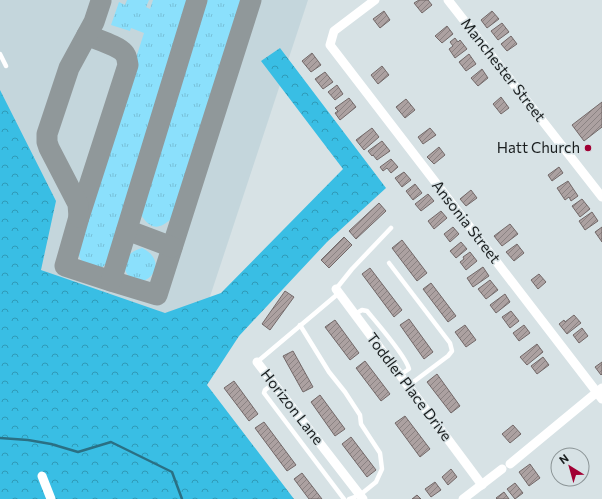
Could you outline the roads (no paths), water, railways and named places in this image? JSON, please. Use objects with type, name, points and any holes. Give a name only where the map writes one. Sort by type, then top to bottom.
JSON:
[{"type":"street","name":"Ansonia Street","points":[[375,0],[334,31],[330,45],[600,393]]},
{"type":"street","name":"Manchester Street","points":[[448,0],[602,197]]},
{"type":"street","name":"Toddler Place Drive","points":[[338,291],[482,485]]},
{"type":"street","name":"Horizon Lane","points":[[257,362],[361,497]]},
{"type":"street","points":[[463,499],[600,393]]},
{"type":"street","points":[[42,476],[51,499]]},
{"type":"lane","points":[[0,54],[6,66]]},
{"type":"lane","name":"Horizon Lane","points":[[257,362],[338,291],[352,270],[391,228]]},
{"type":"lane","points":[[389,263],[450,343],[452,350],[448,356],[408,386]]},
{"type":"lane","points":[[300,325],[329,372],[360,414],[361,424],[380,453],[382,469],[376,482],[361,497],[349,499]]},
{"type":"lane","points":[[274,383],[265,390],[264,393],[344,499]]},
{"type":"waterway","points":[[0,438],[28,440],[51,444],[78,452],[111,442],[172,472],[182,499]]},
{"type":"place","name":"Hatt Church","points":[[588,148]]}]
